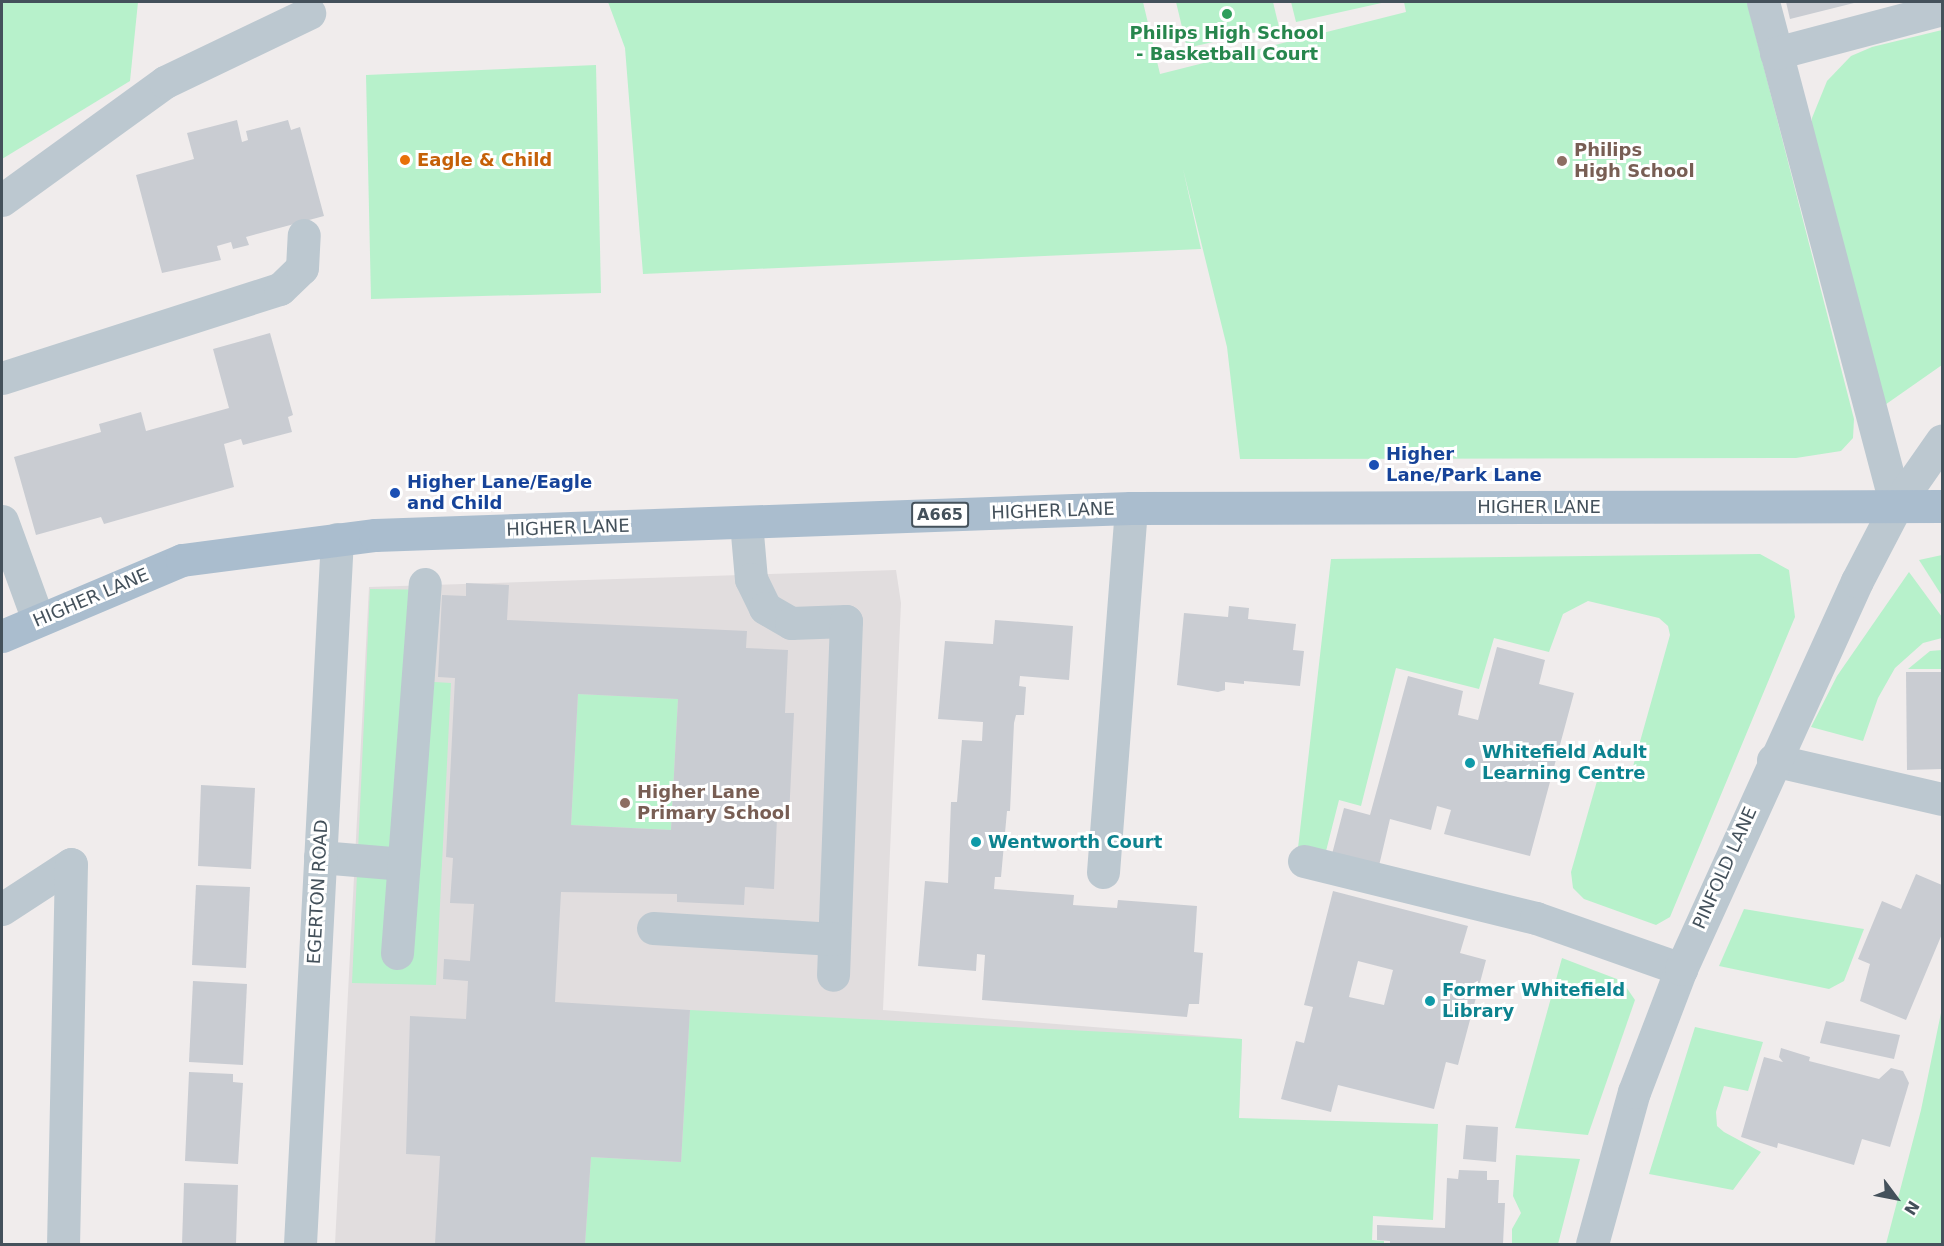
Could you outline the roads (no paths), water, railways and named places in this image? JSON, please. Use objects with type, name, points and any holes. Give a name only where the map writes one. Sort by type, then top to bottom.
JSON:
[{"type":"main road","name":"HIGHER LANE","points":[[2,636],[182,560],[337,539],[1131,508],[1942,506]]},
{"type":"street","points":[[1763,2],[1896,506]]},
{"type":"street","points":[[1776,53],[1942,9]]},
{"type":"street","points":[[2,200],[165,82],[309,13]]},
{"type":"street","points":[[2,378],[280,288],[303,268],[304,235]]},
{"type":"street","name":"PINFOLD LANE","points":[[1592,1245],[1634,1092],[1681,969],[1773,760],[1896,506],[1942,440]]},
{"type":"street","points":[[1103,872],[1131,508]]},
{"type":"street","points":[[2,521],[38,621]]},
{"type":"street","points":[[746,522],[751,579],[765,609],[791,623],[846,621],[833,975]]},
{"type":"street","name":"EGERTON ROAD","points":[[300,1245],[337,539]]},
{"type":"street","points":[[397,953],[425,584]]},
{"type":"street","points":[[1773,760],[1942,799]]},
{"type":"street","points":[[320,858],[404,864]]},
{"type":"street","points":[[1304,861],[1536,918],[1681,969]]},
{"type":"street","points":[[2,909],[71,864],[63,1245]]},
{"type":"street","points":[[653,928],[834,939]]},
{"type":"place","name":"Philips High School - Basketball Court","points":[[1227,14]]},
{"type":"place","name":"Eagle & Child","points":[[405,160]]},
{"type":"place","name":"Philips High School","points":[[1562,161]]},
{"type":"place","name":"Higher Lane/Park Lane","points":[[1374,465]]},
{"type":"place","name":"Higher Lane/Eagle and Child","points":[[395,493]]},
{"type":"place","name":"Whitefield Adult Learning Centre","points":[[1470,763]]},
{"type":"place","name":"Higher Lane Primary School","points":[[625,803]]},
{"type":"place","name":"Wentworth Court","points":[[976,842]]},
{"type":"place","name":"Former Whitefield Library","points":[[1430,1001]]}]
